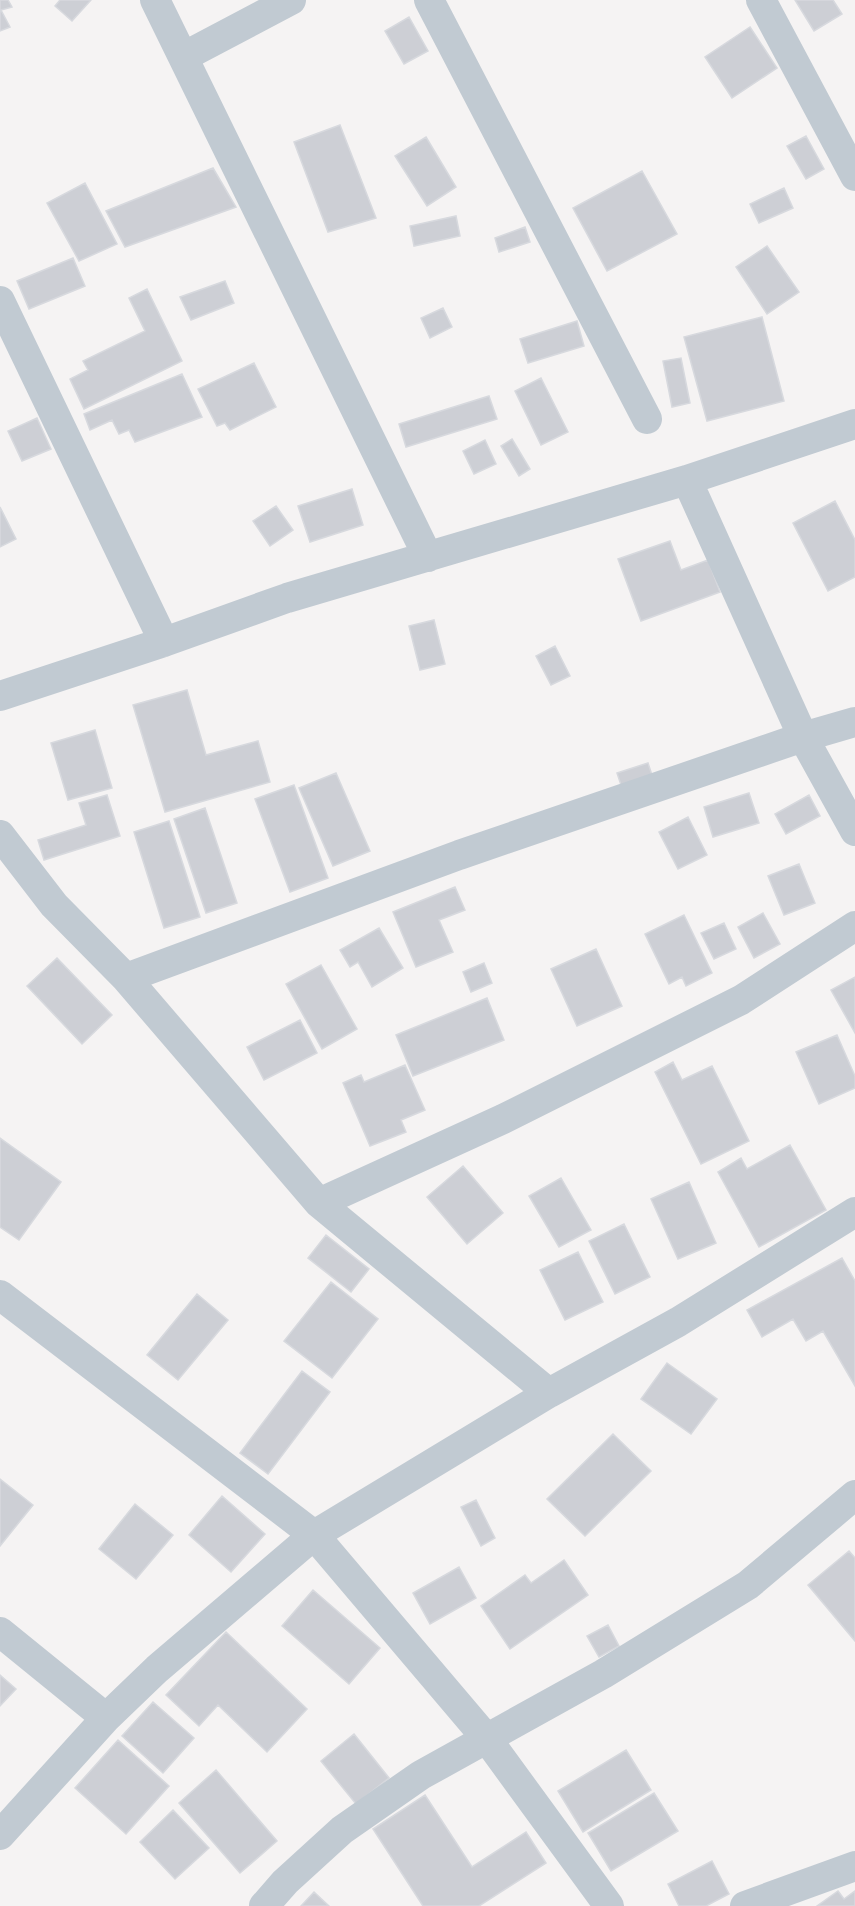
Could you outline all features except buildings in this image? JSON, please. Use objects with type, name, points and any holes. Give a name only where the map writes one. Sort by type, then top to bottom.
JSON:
[{"type":"street","points":[[155,0],[429,557]]},
{"type":"street","points":[[183,57],[291,0]]},
{"type":"street","points":[[429,0],[647,419]]},
{"type":"street","points":[[761,0],[855,176]]},
{"type":"street","points":[[0,301],[164,642]]},
{"type":"street","points":[[0,696],[164,642],[287,598],[687,480],[855,424]]},
{"type":"street","points":[[687,480],[803,737],[855,831]]},
{"type":"street","points":[[126,978],[459,855],[803,737],[855,722]]},
{"type":"street","points":[[0,835],[54,905],[126,978],[319,1203],[549,1393]]},
{"type":"street","points":[[319,1203],[503,1119],[741,1000],[855,926]]},
{"type":"street","points":[[0,1835],[106,1718],[157,1669],[314,1535],[549,1393],[678,1322],[855,1212]]},
{"type":"street","points":[[0,1295],[314,1535],[487,1739],[609,1906]]},
{"type":"street","points":[[264,1906],[285,1882],[342,1830],[421,1775],[603,1674],[748,1585],[855,1495]]},
{"type":"street","points":[[0,1632],[106,1718]]},
{"type":"street","points":[[745,1906],[855,1866]]}]
